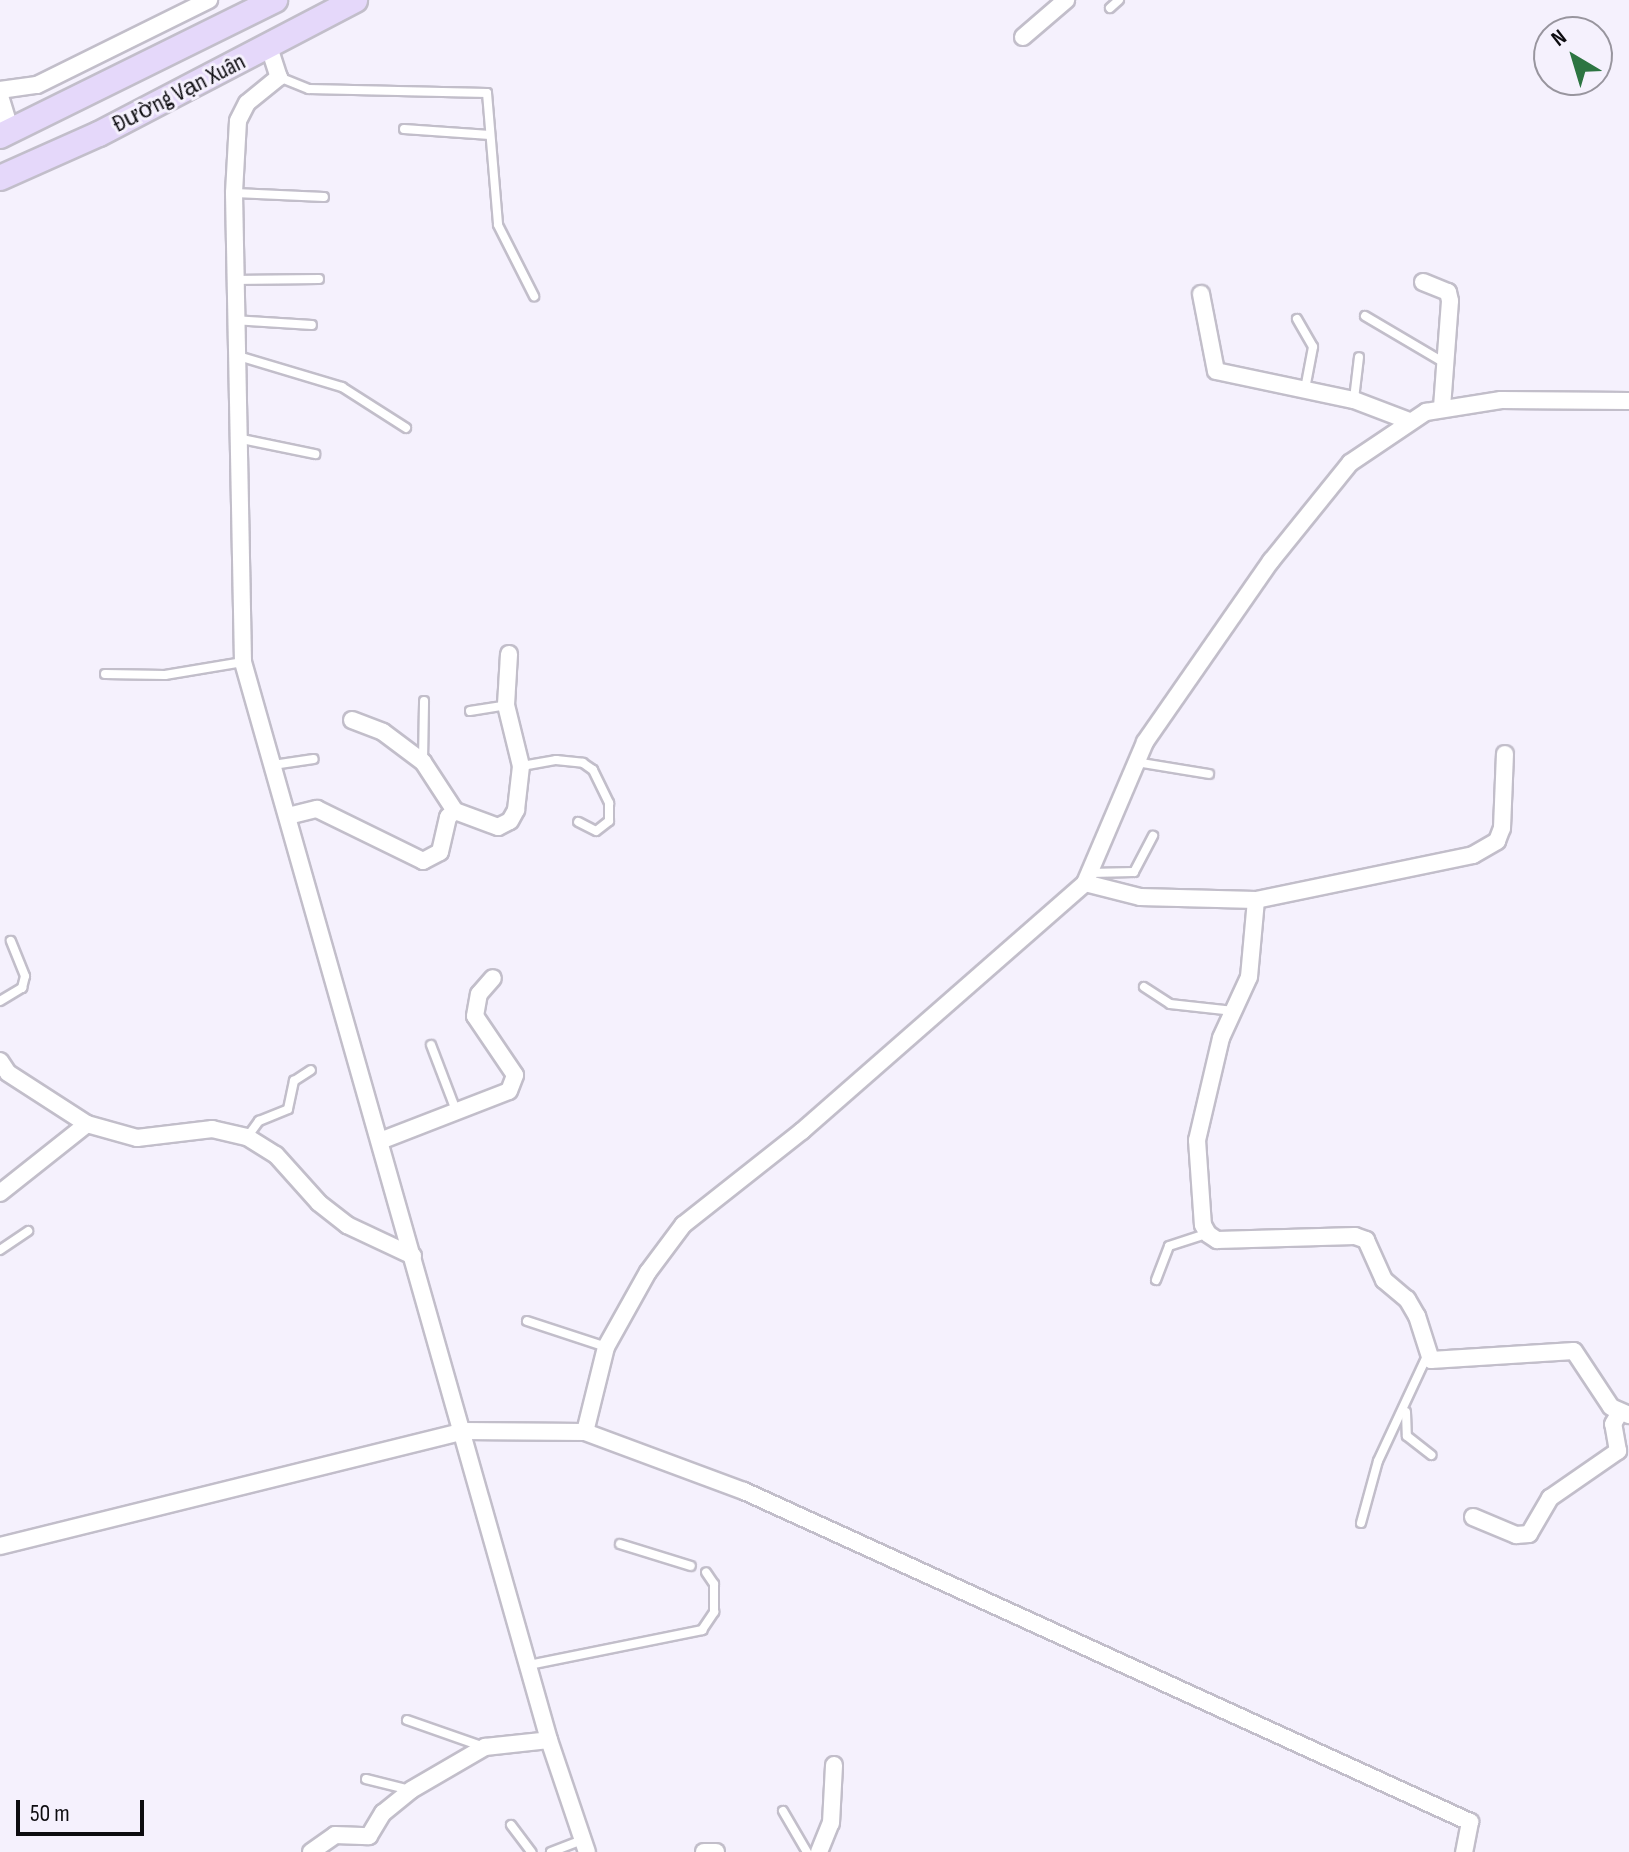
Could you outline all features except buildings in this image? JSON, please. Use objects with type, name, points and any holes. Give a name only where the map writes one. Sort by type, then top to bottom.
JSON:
[{"type":"main road","name":"Đường Vạn Xuân","points":[[6,133],[275,0]]},
{"type":"main road","name":"Đường Vạn Xuân","points":[[0,178],[269,47],[355,0]]},
{"type":"street","points":[[0,90],[37,85],[209,0]]},
{"type":"street","points":[[1023,37],[1066,0]]},
{"type":"street","points":[[269,47],[279,77],[247,103],[238,121],[234,193],[232,280],[243,662],[549,1740],[585,1846]]},
{"type":"street","points":[[0,96],[6,133]]},
{"type":"street","points":[[1423,282],[1448,292],[1442,408]]},
{"type":"street","points":[[1201,294],[1216,371],[1354,400],[1409,421]]},
{"type":"street","points":[[585,1432],[606,1347],[648,1272],[694,1214],[802,1131],[1087,878],[1136,762],[1186,682],[1329,485],[1350,463],[1409,421],[1442,408],[1501,400],[1629,401]]},
{"type":"street","points":[[352,720],[383,732],[423,762],[455,811],[498,827],[510,821],[516,810],[521,766],[506,705],[509,654]]},
{"type":"street","points":[[1087,878],[1140,897],[1256,900],[1442,863],[1487,848],[1502,828],[1505,754]]},
{"type":"street","points":[[288,816],[317,809],[423,861],[440,852],[448,817],[455,811]]},
{"type":"street","points":[[1256,900],[1249,977],[1221,1038],[1197,1140],[1203,1225],[1208,1234],[1217,1240],[1355,1236],[1366,1240],[1384,1280],[1407,1299],[1417,1316],[1429,1358],[1574,1351],[1624,1415],[1613,1424],[1618,1451],[1555,1494],[1529,1534],[1516,1535],[1473,1517]]},
{"type":"street","points":[[380,1141],[502,1097],[514,1083],[511,1067],[475,1016],[479,994],[493,978]]},
{"type":"street","points":[[0,1061],[8,1073],[87,1124],[137,1138],[212,1129],[247,1137],[276,1155],[319,1203],[347,1225],[413,1256]]},
{"type":"street","points":[[0,1193],[87,1124]]},
{"type":"street","points":[[0,1546],[463,1431],[585,1432],[744,1491],[1470,1822],[1464,1852]]},
{"type":"street","points":[[311,1852],[335,1835],[369,1836],[383,1813],[411,1790],[485,1747],[549,1740]]},
{"type":"street","points":[[819,1852],[831,1823],[834,1765]]},
{"type":"street","points":[[704,1852],[716,1852]]},
{"type":"lane","points":[[1110,8],[1119,0]]},
{"type":"lane","points":[[279,77],[309,89],[487,93],[498,225],[534,296]]},
{"type":"lane","points":[[404,129],[490,135]]},
{"type":"lane","points":[[234,193],[324,197]]},
{"type":"lane","points":[[232,280],[319,279]]},
{"type":"lane","points":[[1365,316],[1443,362]]},
{"type":"lane","points":[[1297,319],[1313,347],[1305,389]]},
{"type":"lane","points":[[233,320],[312,325]]},
{"type":"lane","points":[[234,354],[342,387],[406,428]]},
{"type":"lane","points":[[1354,400],[1359,357]]},
{"type":"lane","points":[[236,437],[315,454]]},
{"type":"lane","points":[[105,674],[165,675],[243,662]]},
{"type":"lane","points":[[423,762],[424,701]]},
{"type":"lane","points":[[470,711],[506,705]]},
{"type":"lane","points":[[273,765],[314,759]]},
{"type":"lane","points":[[521,766],[556,760],[583,763],[593,770],[609,803],[609,821],[596,831],[578,822]]},
{"type":"lane","points":[[1136,762],[1209,774]]},
{"type":"lane","points":[[1087,878],[1134,872],[1153,836]]},
{"type":"lane","points":[[0,1001],[15,996],[25,976],[11,941]]},
{"type":"lane","points":[[1144,987],[1170,1004],[1234,1011]]},
{"type":"lane","points":[[431,1045],[457,1114]]},
{"type":"lane","points":[[247,1137],[259,1121],[288,1109],[294,1081],[311,1070]]},
{"type":"lane","points":[[0,1250],[28,1231]]},
{"type":"lane","points":[[1156,1280],[1169,1246],[1208,1234]]},
{"type":"lane","points":[[527,1321],[606,1347]]},
{"type":"lane","points":[[1429,1358],[1403,1423],[1411,1442],[1431,1455]]},
{"type":"lane","points":[[1361,1523],[1378,1461],[1429,1358]]},
{"type":"lane","points":[[620,1544],[691,1566]]},
{"type":"lane","points":[[528,1665],[702,1630],[714,1612],[714,1584],[706,1572]]},
{"type":"lane","points":[[407,1720],[485,1747]]},
{"type":"lane","points":[[366,1779],[411,1790]]},
{"type":"lane","points":[[783,1811],[807,1852]]},
{"type":"lane","points":[[511,1825],[531,1852]]},
{"type":"lane","points":[[551,1852],[585,1846]]}]
